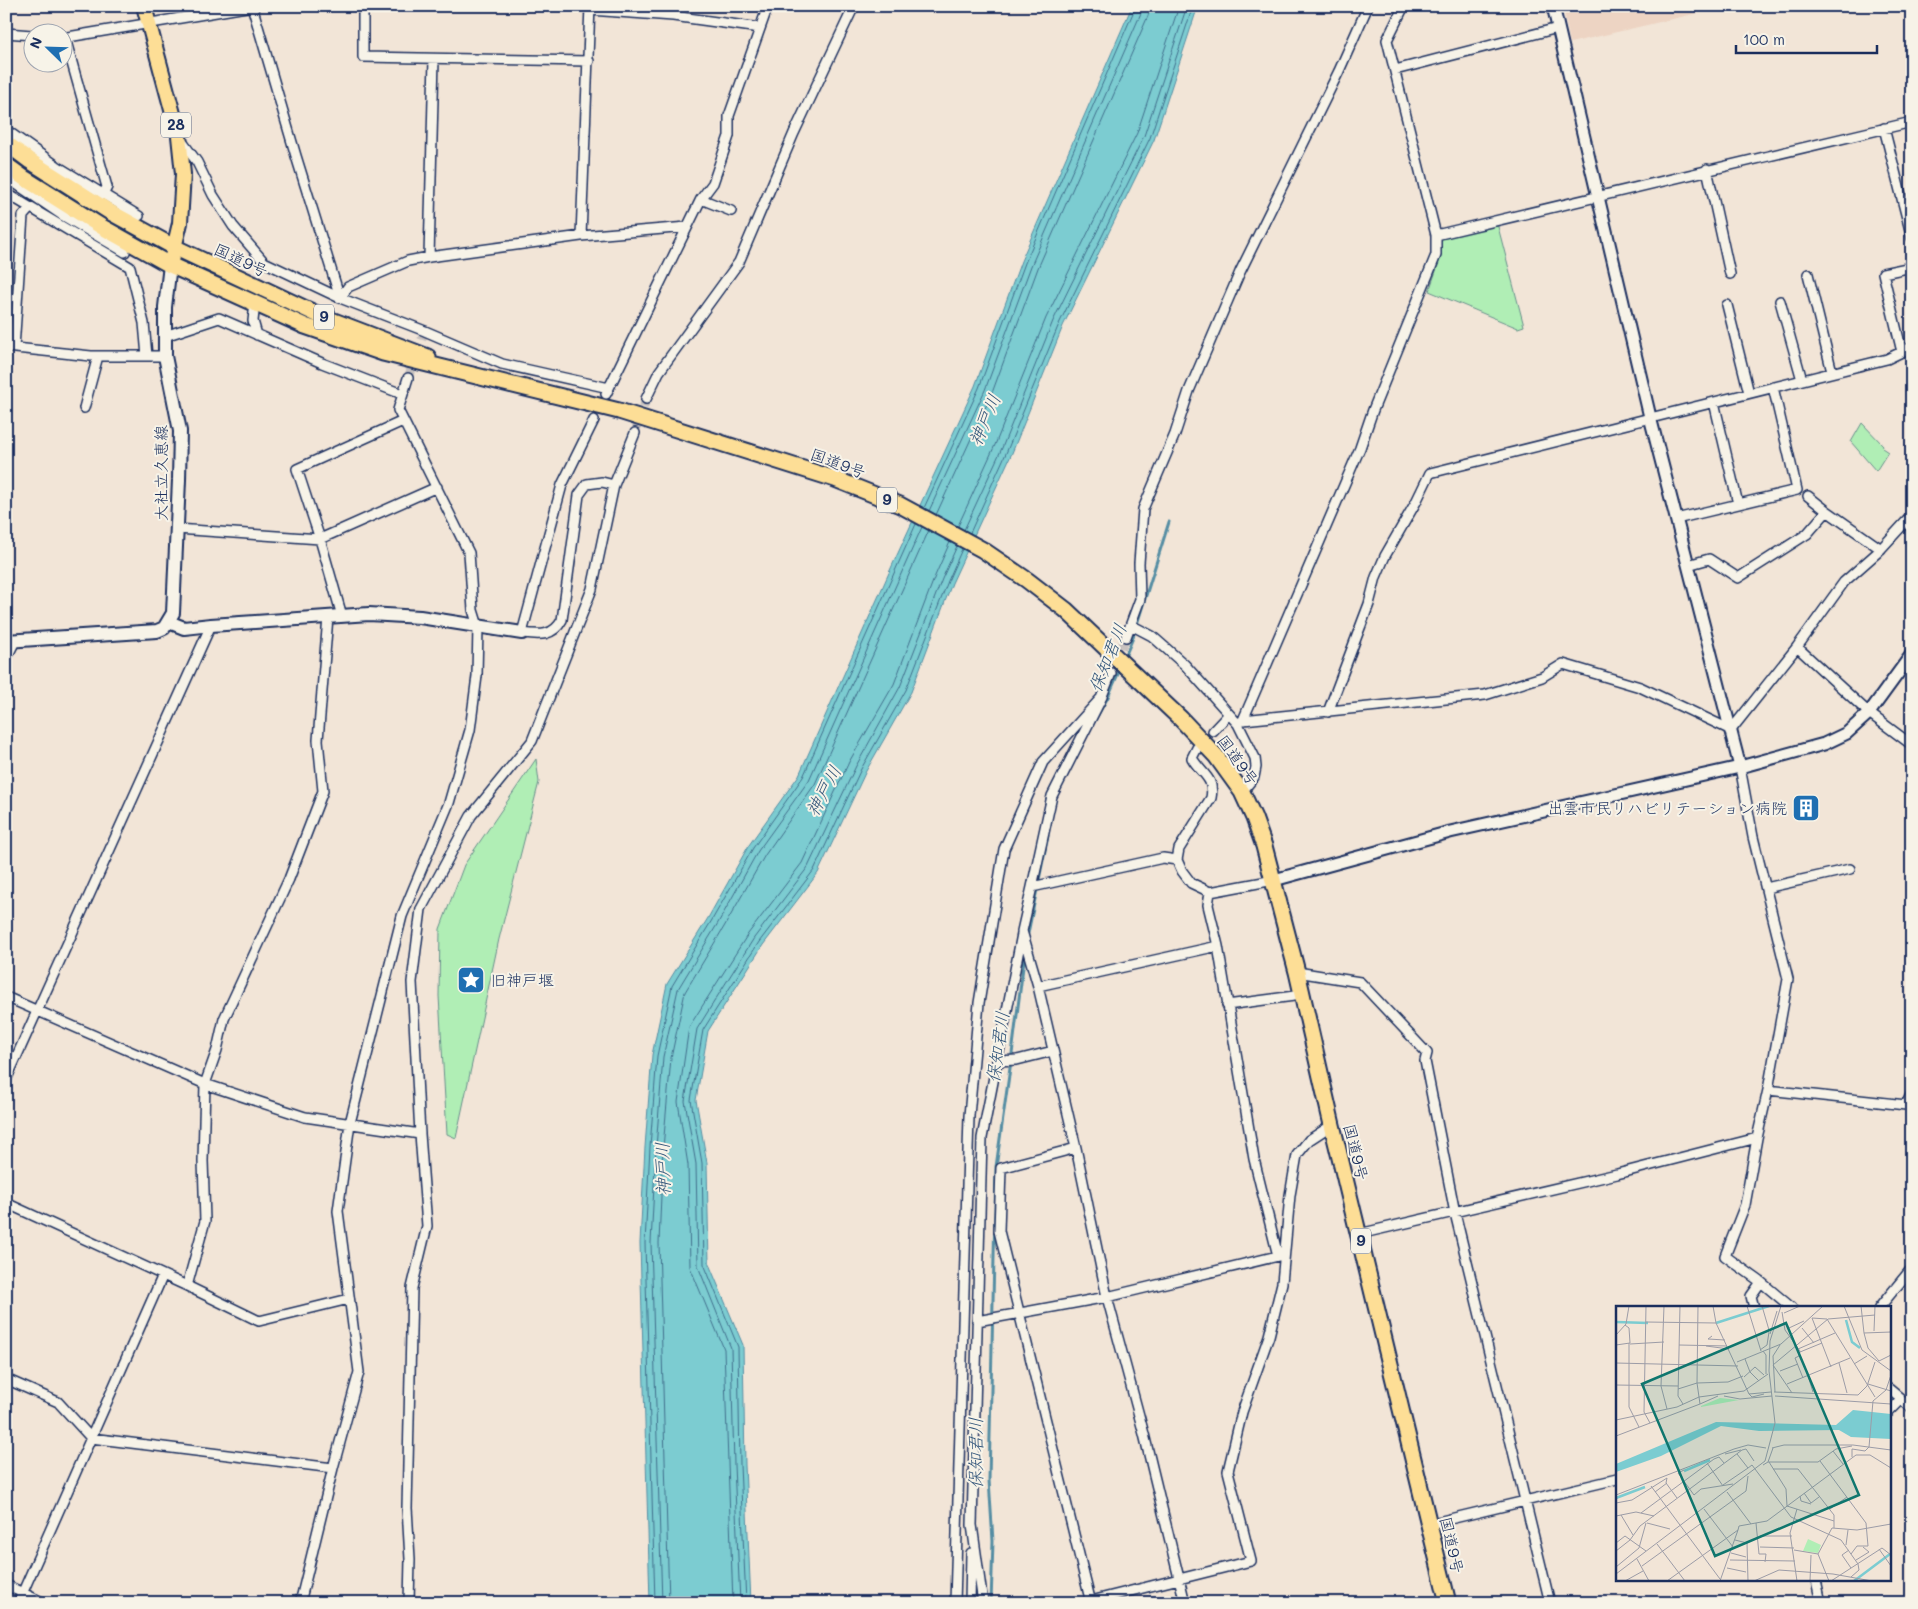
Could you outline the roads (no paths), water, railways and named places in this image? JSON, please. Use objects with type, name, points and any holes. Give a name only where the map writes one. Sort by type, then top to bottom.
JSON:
[{"type":"highway","name":"国道9号","points":[[6,143],[42,169],[110,212],[174,247],[321,316],[388,340],[478,378]]},
{"type":"highway","name":"国道9号","points":[[6,165],[95,229],[306,326],[383,353],[478,378],[610,408],[835,479],[900,505],[983,550],[1027,580],[1066,610],[1181,719],[1216,756],[1242,792],[1254,818],[1274,880],[1448,1603]]},
{"type":"main road","name":"28","points":[[144,6],[179,136],[183,174],[180,223],[170,264]]},
{"type":"main road","name":"大社立久恵線","points":[[169,622],[173,614],[174,602],[180,431],[165,356],[164,307],[170,264]]},
{"type":"main road","points":[[10,641],[157,631],[164,628],[169,622],[184,628],[369,614],[420,617],[522,633]]},
{"type":"street","points":[[72,37],[252,6],[340,298]]},
{"type":"street","points":[[360,6],[363,10],[363,57],[589,61]]},
{"type":"street","points":[[179,136],[197,162],[213,196],[233,226],[264,262],[340,298],[502,364],[608,391],[701,198],[713,183],[729,136],[729,116],[768,6]]},
{"type":"street","points":[[646,400],[659,372],[739,262],[794,133],[854,6]]},
{"type":"street","points":[[1126,637],[1140,599],[1139,563],[1143,509],[1175,434],[1189,391],[1240,272],[1339,71],[1368,6]]},
{"type":"street","points":[[1240,722],[1360,448],[1373,410],[1436,255],[1436,235],[1387,40],[1404,6]]},
{"type":"street","points":[[1553,6],[1650,418],[1740,767],[1753,837],[1788,979],[1745,1205],[1725,1256],[1790,1306]]},
{"type":"street","points":[[581,236],[590,8],[673,16],[760,28]]},
{"type":"street","points":[[1395,70],[1558,28]]},
{"type":"street","points":[[6,33],[22,34]]},
{"type":"street","points":[[429,257],[434,59]]},
{"type":"street","points":[[72,66],[107,187],[103,195]]},
{"type":"street","points":[[1436,235],[1597,195],[1912,122]]},
{"type":"street","points":[[1884,128],[1912,238]]},
{"type":"street","points":[[6,130],[33,150],[139,216]]},
{"type":"street","points":[[33,150],[42,169]]},
{"type":"street","points":[[1707,169],[1730,274]]},
{"type":"street","points":[[6,177],[95,229],[125,252]]},
{"type":"street","points":[[6,193],[130,267],[144,322],[147,356]]},
{"type":"street","points":[[701,198],[731,210]]},
{"type":"street","points":[[30,208],[22,216],[10,348],[98,356],[165,356]]},
{"type":"street","points":[[340,298],[348,287],[408,261],[581,236],[687,227]]},
{"type":"street","points":[[1902,352],[1883,273],[1912,267]]},
{"type":"street","points":[[1808,274],[1832,372]]},
{"type":"street","points":[[1780,300],[1802,380]]},
{"type":"street","points":[[255,303],[253,321],[258,335]]},
{"type":"street","points":[[1727,305],[1749,393]]},
{"type":"street","points":[[165,336],[219,318],[322,363],[402,394]]},
{"type":"street","points":[[1328,712],[1369,604],[1379,570],[1430,473],[1887,359],[1912,347]]},
{"type":"street","points":[[84,408],[98,356]]},
{"type":"street","points":[[300,1603],[359,1372],[338,1210],[350,1123],[402,916],[449,803],[470,730],[477,676],[478,626],[473,610],[469,553],[398,410],[408,378]]},
{"type":"street","points":[[1676,519],[1797,490],[1773,387]]},
{"type":"street","points":[[1714,402],[1738,504]]},
{"type":"street","points":[[594,420],[562,485],[522,633],[543,635],[558,627],[562,620],[579,495],[587,484],[602,482],[614,485]]},
{"type":"street","points":[[342,616],[320,539],[297,469],[404,421]]},
{"type":"street","points":[[409,1603],[410,1559],[407,1508],[412,1288],[428,1226],[420,1134],[412,982],[421,909],[471,816],[532,741],[592,589],[614,485],[636,433]]},
{"type":"street","points":[[177,529],[320,539],[437,488]]},
{"type":"street","points":[[1808,496],[1881,549]]},
{"type":"street","points":[[1688,565],[1710,559],[1738,578],[1806,534],[1827,510]]},
{"type":"street","points":[[1731,730],[1797,647],[1844,582],[1881,549],[1912,515]]},
{"type":"street","points":[[187,1286],[205,1221],[203,1161],[205,1084],[217,1050],[224,1019],[289,879],[323,791],[318,740],[328,617]]},
{"type":"street","points":[[6,1080],[211,625]]},
{"type":"street","points":[[1131,625],[1152,636],[1185,665],[1230,714],[1240,722],[1255,758],[1256,768],[1254,777],[1242,792]]},
{"type":"street","points":[[6,659],[10,641]]},
{"type":"street","points":[[1797,647],[1869,712],[1912,745]]},
{"type":"street","points":[[1197,748],[1192,758],[1210,780],[1211,798],[1179,850],[1177,860],[1182,871],[1192,883],[1210,892],[1274,880],[1450,832],[1740,767],[1824,744],[1847,733],[1869,712],[1912,654]]},
{"type":"street","points":[[1240,722],[1485,695],[1542,677],[1563,664],[1640,687],[1731,730]]},
{"type":"street","points":[[970,1603],[982,1138],[1022,931],[1052,796],[1102,697],[1111,673]]},
{"type":"street","points":[[955,1603],[968,1116],[979,1003],[1004,849],[1043,762],[1102,697]]},
{"type":"street","points":[[1212,731],[1230,714]]},
{"type":"street","points":[[1032,887],[1163,858],[1177,860]]},
{"type":"street","points":[[1766,888],[1850,869]]},
{"type":"street","points":[[1210,892],[1208,905],[1218,946],[1226,1005],[1254,1159],[1282,1255]]},
{"type":"street","points":[[1022,931],[1038,986],[1076,1148],[1107,1297],[1144,1434],[1185,1603]]},
{"type":"street","points":[[1038,986],[1218,946]]},
{"type":"street","points":[[1297,972],[1360,982],[1427,1053],[1425,1061],[1455,1213],[1550,1603]]},
{"type":"street","points":[[1226,1005],[1302,995]]},
{"type":"street","points":[[6,997],[205,1084],[305,1117],[420,1134]]},
{"type":"street","points":[[997,1061],[1017,1060],[1053,1051]]},
{"type":"street","points":[[1768,1090],[1909,1106],[1912,1094]]},
{"type":"street","points":[[1076,1148],[1001,1168],[999,1231],[1088,1602],[1251,1561],[1228,1471],[1242,1412],[1269,1336],[1282,1283],[1282,1255],[1297,1155],[1309,1140],[1332,1125]]},
{"type":"street","points":[[1359,1234],[1455,1213],[1757,1138]]},
{"type":"street","points":[[6,1204],[187,1286],[259,1321],[349,1299]]},
{"type":"street","points":[[976,1320],[1107,1297],[1282,1255]]},
{"type":"street","points":[[1881,1306],[1912,1268]]},
{"type":"street","points":[[18,1603],[163,1275]]},
{"type":"street","points":[[1754,1306],[1751,1296],[1761,1282]]},
{"type":"street","points":[[6,1379],[58,1402],[91,1438],[333,1468]]},
{"type":"street","points":[[1890,1390],[1912,1408]]},
{"type":"street","points":[[1890,1411],[1901,1400]]},
{"type":"street","points":[[1429,1524],[1616,1479]]},
{"type":"street","points":[[972,1526],[983,1603]]},
{"type":"street","points":[[1816,1582],[1821,1603]]},
{"type":"street","points":[[6,1585],[44,1603]]},
{"type":"water","name":"神戸川","points":[[1132,6],[1198,6],[1154,140],[1063,326],[1012,453],[952,583],[911,692],[866,771],[818,873],[763,945],[708,1031],[696,1100],[707,1163],[709,1264],[743,1345],[745,1465],[751,1603],[650,1603],[640,1243],[652,1055],[667,984],[708,918],[749,845],[799,775],[975,386],[1021,261]]},
{"type":"waterway","name":"保知君川","points":[[1124,659],[1132,640],[1169,522]]},
{"type":"waterway","name":"保知君川","points":[[1094,722],[1108,697],[1121,667]]},
{"type":"waterway","name":"保知君川","points":[[1027,938],[1048,836]]},
{"type":"waterway","name":"保知君川","points":[[991,1603],[993,1541],[989,1480],[996,1167],[1025,951]]},
{"type":"tunnel","points":[[408,378],[423,336]]},
{"type":"tunnel","points":[[635,433],[646,399]]},
{"type":"tunnel","points":[[1111,673],[1126,637]]},
{"type":"place","name":"出雲市民リハビリテーション病院","points":[[1806,808]]},
{"type":"place","name":"旧神戸堰","points":[[471,980]]}]
